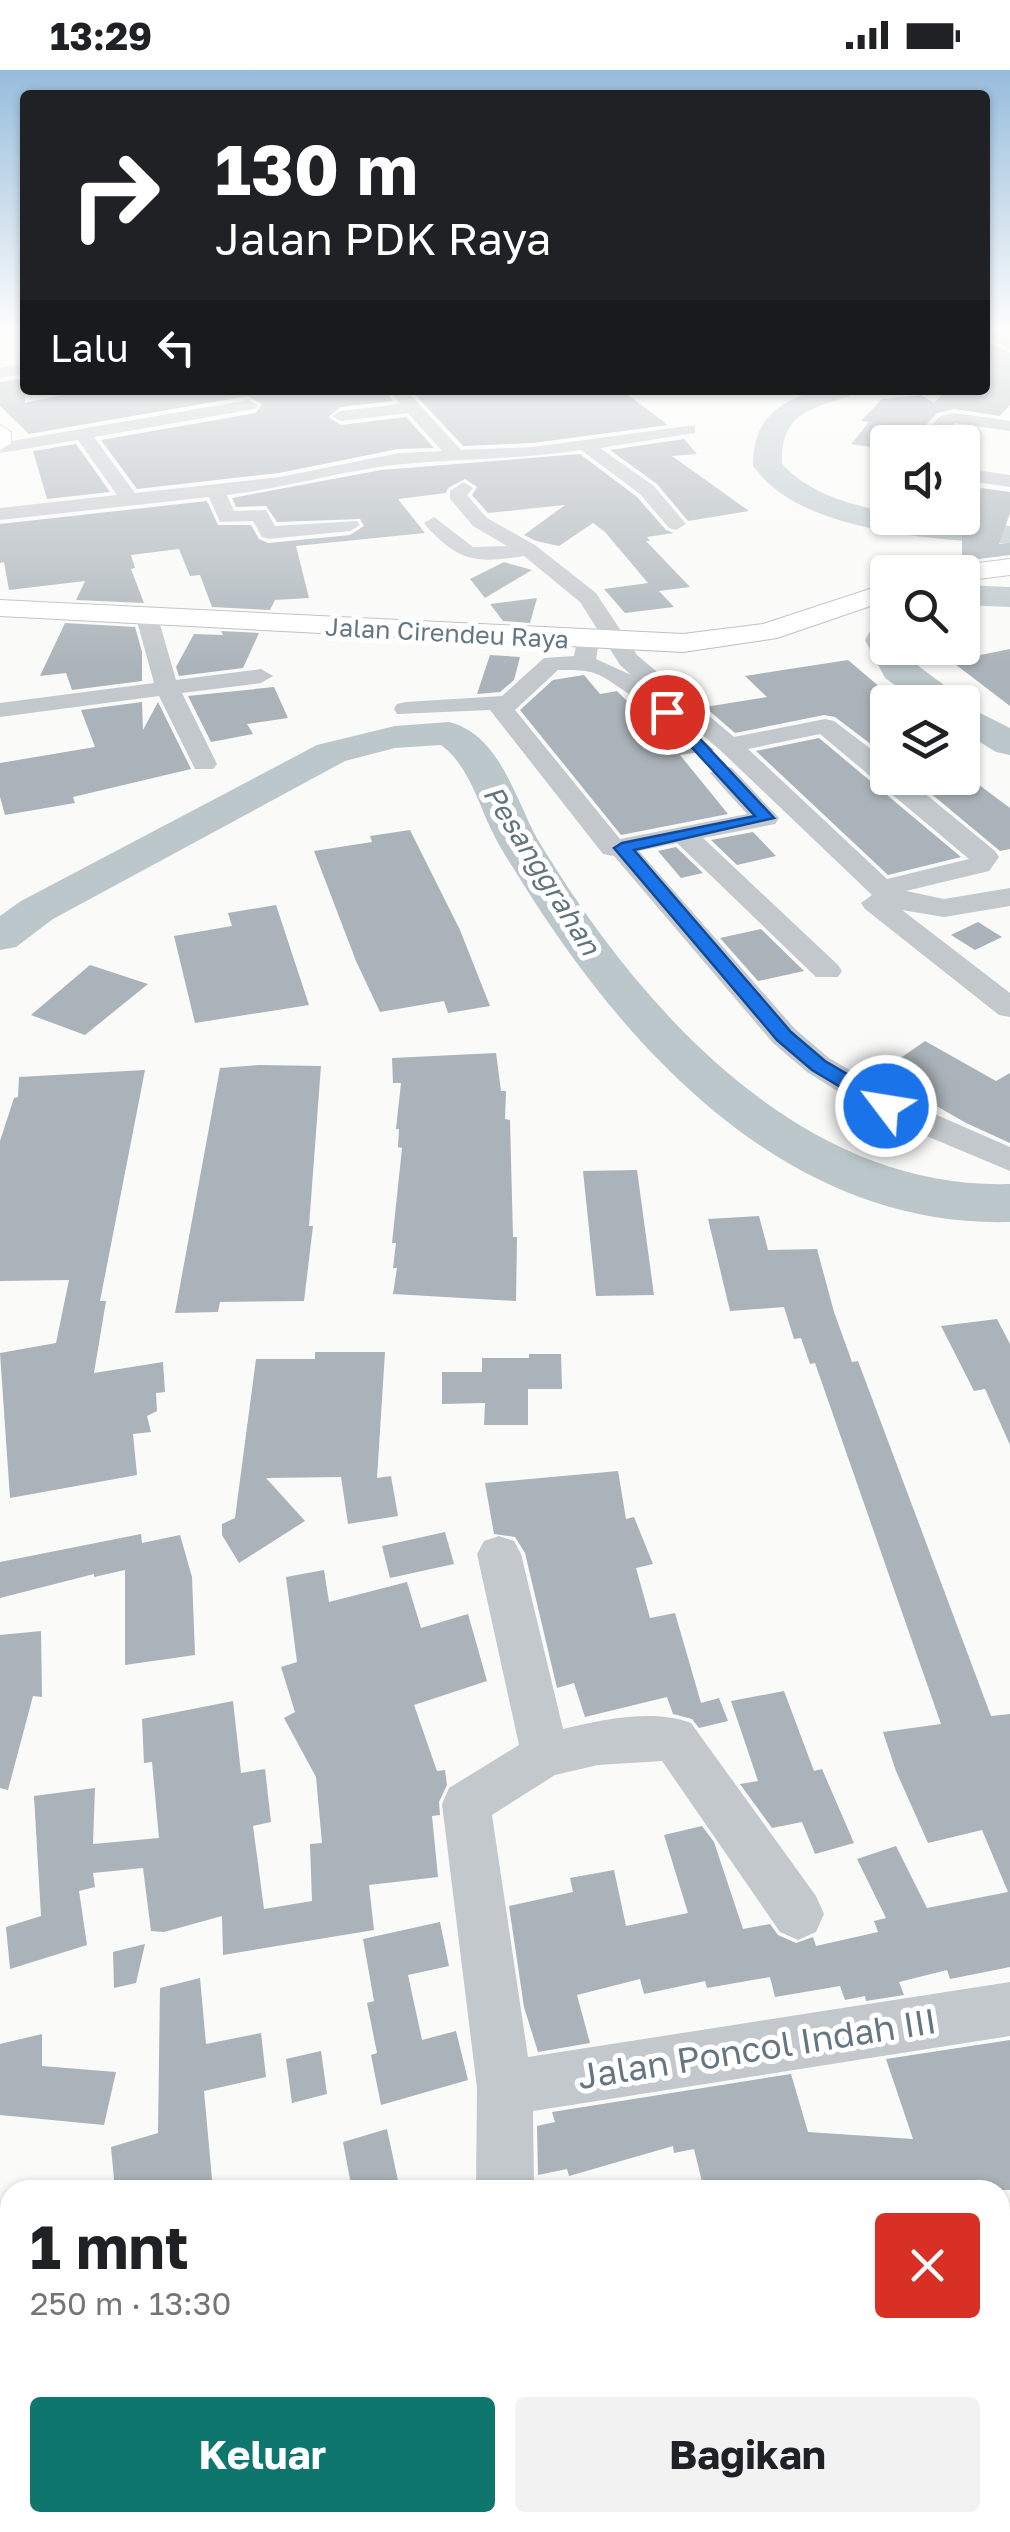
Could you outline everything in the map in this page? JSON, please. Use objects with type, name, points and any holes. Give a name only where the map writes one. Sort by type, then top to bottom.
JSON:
[{"type":"main road","points":[[980,571],[1010,567]]},
{"type":"main road","name":"Jalan Cirendeu Raya","points":[[0,608],[146,614],[586,652],[620,642],[683,644],[767,632],[870,597]]},
{"type":"street","points":[[0,446],[35,441]]},
{"type":"street","points":[[88,441],[130,501]]},
{"type":"street","points":[[443,441],[455,455]]},
{"type":"street","points":[[0,514],[301,480],[388,460],[612,441]]},
{"type":"street","points":[[586,445],[646,490],[676,524]]},
{"type":"street","points":[[980,477],[1010,481]]},
{"type":"street","points":[[463,488],[457,495],[480,522],[528,549],[588,598],[620,642],[628,660],[729,745],[881,888],[902,903],[934,911],[1010,897]]},
{"type":"street","points":[[216,491],[228,518],[259,514],[269,533],[350,525]]},
{"type":"street","points":[[434,522],[460,551],[471,556],[528,549]]},
{"type":"street","points":[[146,614],[167,688],[204,764]]},
{"type":"street","points":[[504,708],[552,663],[586,652],[650,696],[766,818],[1010,1008]]},
{"type":"street","points":[[0,710],[261,676]]},
{"type":"street","points":[[406,708],[487,701],[504,708],[609,846],[622,848],[766,818]]},
{"type":"street","points":[[729,745],[825,726],[870,761]]},
{"type":"street","points":[[881,888],[979,865],[985,857],[912,795]]},
{"type":"street","points":[[684,836],[827,971]]},
{"type":"street","points":[[622,848],[784,1036],[818,1066],[886,1106],[1010,1160]]},
{"type":"street","points":[[498,1554],[545,1754]]},
{"type":"street","points":[[504,2180],[505,2088],[466,1804],[545,1754],[598,1743],[674,1738],[798,1914]]},
{"type":"street","name":"Jalan Poncol Indah III","points":[[505,2088],[1010,2009]]},
{"type":"building","points":[[102,441],[428,441],[434,448],[398,449],[279,473],[137,489]]},
{"type":"building","points":[[458,441],[549,441],[533,443],[463,446]]},
{"type":"building","points":[[686,441],[697,454],[672,456],[749,511],[688,521],[657,484],[610,450]]},
{"type":"building","points":[[870,441],[870,447],[851,444]]},
{"type":"building","points":[[76,444],[110,492],[47,499],[33,451]]},
{"type":"building","points":[[580,454],[637,497],[666,530],[674,533],[647,537],[650,541],[646,541],[690,587],[659,591],[674,607],[625,613],[604,589],[648,583],[605,532],[593,523],[559,546],[536,541],[524,535],[565,505],[488,513],[472,495],[477,487],[465,479],[446,493],[398,499],[425,533],[296,546],[309,598],[275,600],[270,610],[212,607],[200,575],[190,576],[179,549],[131,555],[135,568],[131,569],[144,603],[76,600],[85,581],[9,590],[4,562],[0,563],[0,524],[207,501],[218,525],[251,525],[259,539],[268,543],[350,535],[364,526],[360,519],[277,522],[266,506],[236,507],[232,498],[381,470]]},
{"type":"building","points":[[980,490],[1010,492],[1010,513],[999,544],[1010,543],[1010,555],[980,559],[980,555],[962,555],[962,535],[980,535]]},
{"type":"building","points":[[504,562],[532,570],[485,598],[470,579]]},
{"type":"building","points":[[537,598],[530,623],[503,621],[490,604]]},
{"type":"building","points":[[65,623],[135,627],[142,652],[142,681],[72,690],[66,673],[40,676]]},
{"type":"building","points":[[221,631],[259,633],[243,668],[179,676],[176,667],[194,634],[223,635]]},
{"type":"building","points":[[1010,649],[1010,706],[956,665],[980,665],[980,655]]},
{"type":"building","points":[[490,655],[520,657],[514,680],[500,692],[477,694]]},
{"type":"building","points":[[848,660],[877,685],[870,685],[870,743],[835,717],[824,715],[735,733],[705,707],[767,697],[745,676]]},
{"type":"building","points":[[584,675],[600,694],[617,691],[630,704],[656,716],[671,713],[714,750],[680,755],[728,814],[621,835],[520,710],[553,680]]},
{"type":"building","points":[[274,687],[288,718],[247,724],[253,734],[211,742],[188,696]]},
{"type":"building","points":[[142,702],[143,730],[158,702],[191,769],[73,797],[75,803],[5,815],[0,797],[0,763],[95,747],[81,710]]},
{"type":"building","points":[[819,738],[870,781],[870,795],[887,795],[961,857],[888,875],[756,751]]},
{"type":"building","points":[[980,786],[1010,808],[1010,849],[1000,851],[933,795],[980,795]]},
{"type":"building","points":[[410,830],[460,930],[490,1006],[448,1013],[444,1001],[380,1012],[356,961],[314,851],[372,842],[370,836]]},
{"type":"building","points":[[753,832],[776,856],[737,865],[711,840]]},
{"type":"building","points":[[676,847],[703,873],[681,878],[658,851]]},
{"type":"building","points":[[276,905],[309,1005],[195,1023],[174,936],[232,926],[228,913]]},
{"type":"building","points":[[978,922],[1002,937],[975,950],[951,935]]},
{"type":"building","points":[[761,929],[804,971],[758,981],[720,938]]},
{"type":"building","points":[[90,965],[148,984],[85,1035],[31,1015]]},
{"type":"building","points":[[925,1041],[996,1081],[1010,1073],[1010,1143],[966,1123],[879,1073]]},
{"type":"building","points":[[496,1053],[501,1091],[506,1091],[505,1119],[510,1120],[513,1237],[517,1237],[516,1301],[393,1294],[397,1268],[393,1268],[396,1243],[392,1243],[402,1148],[398,1147],[396,1129],[401,1083],[393,1083],[392,1058]]},
{"type":"building","points":[[321,1066],[309,1226],[313,1226],[304,1301],[220,1302],[218,1312],[175,1313],[220,1068]]},
{"type":"building","points":[[145,1070],[100,1301],[106,1301],[94,1373],[163,1362],[165,1392],[156,1393],[157,1411],[147,1416],[151,1432],[133,1434],[137,1475],[10,1498],[0,1353],[56,1343],[69,1280],[0,1281],[0,1141],[14,1098],[18,1097],[19,1077]]},
{"type":"building","points":[[637,1170],[654,1295],[596,1296],[583,1171]]},
{"type":"building","points":[[759,1216],[768,1250],[817,1249],[852,1362],[858,1361],[991,1716],[1010,1714],[1010,1967],[950,1979],[947,1970],[899,1982],[904,1995],[866,2001],[865,1996],[845,2000],[840,1986],[775,1997],[770,1977],[707,1988],[705,1981],[644,1994],[640,1979],[577,1995],[590,2043],[538,2052],[524,2007],[509,1906],[573,1892],[570,1878],[614,1870],[626,1926],[688,1913],[664,1835],[702,1826],[714,1842],[743,1929],[770,1924],[778,1935],[796,1943],[813,1937],[816,1946],[878,1932],[874,1921],[886,1918],[857,1859],[896,1846],[927,1908],[1008,1892],[982,1830],[928,1843],[896,1771],[883,1732],[941,1724],[815,1363],[810,1364],[801,1338],[794,1339],[784,1307],[730,1311],[708,1219]]},
{"type":"building","points":[[997,1319],[1010,1344],[1010,1445],[985,1389],[974,1391],[941,1326]]},
{"type":"building","points":[[315,1352],[385,1352],[377,1478],[391,1476],[398,1516],[348,1524],[341,1477],[266,1478],[305,1521],[239,1563],[222,1535],[222,1524],[235,1518],[256,1359],[315,1359]]},
{"type":"building","points":[[529,1354],[561,1354],[562,1389],[528,1389],[528,1425],[484,1425],[485,1403],[442,1404],[442,1372],[482,1372],[482,1358],[529,1358]]},
{"type":"building","points":[[618,1471],[626,1519],[634,1517],[653,1564],[636,1568],[650,1618],[675,1613],[701,1703],[719,1698],[728,1721],[699,1728],[692,1719],[673,1714],[667,1697],[585,1717],[574,1683],[557,1688],[525,1553],[515,1537],[494,1534],[485,1483]]},
{"type":"building","points":[[445,1532],[454,1564],[390,1578],[382,1546]]},
{"type":"building","points":[[141,1534],[142,1543],[180,1535],[192,1577],[195,1655],[125,1665],[125,1570],[0,1598],[0,1562]]},
{"type":"building","points":[[324,1570],[329,1602],[407,1582],[421,1628],[468,1614],[487,1681],[414,1705],[437,1771],[445,1770],[447,1785],[439,1802],[440,1815],[432,1816],[438,1877],[369,1885],[374,1930],[223,1955],[222,1916],[164,1932],[151,1931],[143,1868],[93,1873],[95,1887],[79,1891],[87,1945],[10,1969],[6,1927],[41,1916],[34,1796],[95,1788],[93,1844],[159,1838],[152,1762],[144,1763],[142,1719],[233,1701],[241,1773],[265,1769],[271,1822],[253,1826],[264,1909],[312,1901],[310,1844],[322,1843],[316,1777],[284,1718],[295,1712],[281,1667],[297,1662],[286,1577]]},
{"type":"building","points":[[41,1631],[42,1697],[33,1696],[8,1790],[0,1788],[0,1635]]},
{"type":"building","points":[[784,1691],[814,1771],[822,1769],[854,1843],[815,1854],[802,1822],[772,1828],[740,1784],[758,1781],[731,1701]]},
{"type":"building","points":[[440,1922],[449,1966],[408,1975],[422,2040],[456,2031],[468,2080],[381,2105],[371,2055],[377,2053],[367,2003],[374,2001],[363,1939]]},
{"type":"building","points":[[145,1944],[136,1983],[114,1988],[113,1952]]},
{"type":"building","points":[[200,1978],[206,2044],[261,2033],[266,2077],[204,2091],[212,2180],[114,2180],[111,2147],[158,2133],[160,1988]]},
{"type":"building","points":[[42,2034],[42,2066],[116,2072],[104,2125],[0,2115],[0,2044]]},
{"type":"building","points":[[1010,2040],[1010,2180],[702,2180],[694,2149],[674,2153],[673,2146],[569,2176],[567,2169],[538,2175],[537,2126],[555,2122],[552,2112],[791,2074],[808,2132],[913,2139],[886,2059]]},
{"type":"building","points":[[321,2051],[327,2094],[292,2103],[286,2059]]},
{"type":"building","points":[[387,2129],[398,2180],[350,2180],[343,2142]]},
{"type":"waterway","name":"Pesanggrahan","points":[[767,441],[767,466],[787,487],[820,503],[907,524],[1010,535]]},
{"type":"waterway","name":"Pesanggrahan","points":[[980,596],[1010,597]]},
{"type":"waterway","name":"Pesanggrahan","points":[[895,665],[919,685]]},
{"type":"waterway","name":"Pesanggrahan","points":[[980,726],[1010,744]]},
{"type":"waterway","name":"Pesanggrahan","points":[[0,937],[37,910],[331,753],[395,737],[449,733],[483,769],[521,847],[613,981],[683,1060],[723,1095],[815,1155],[886,1187],[957,1203],[1010,1203]]},
{"type":"route","points":[[667,712],[766,818],[622,848],[784,1036],[818,1066],[886,1106]]}]
